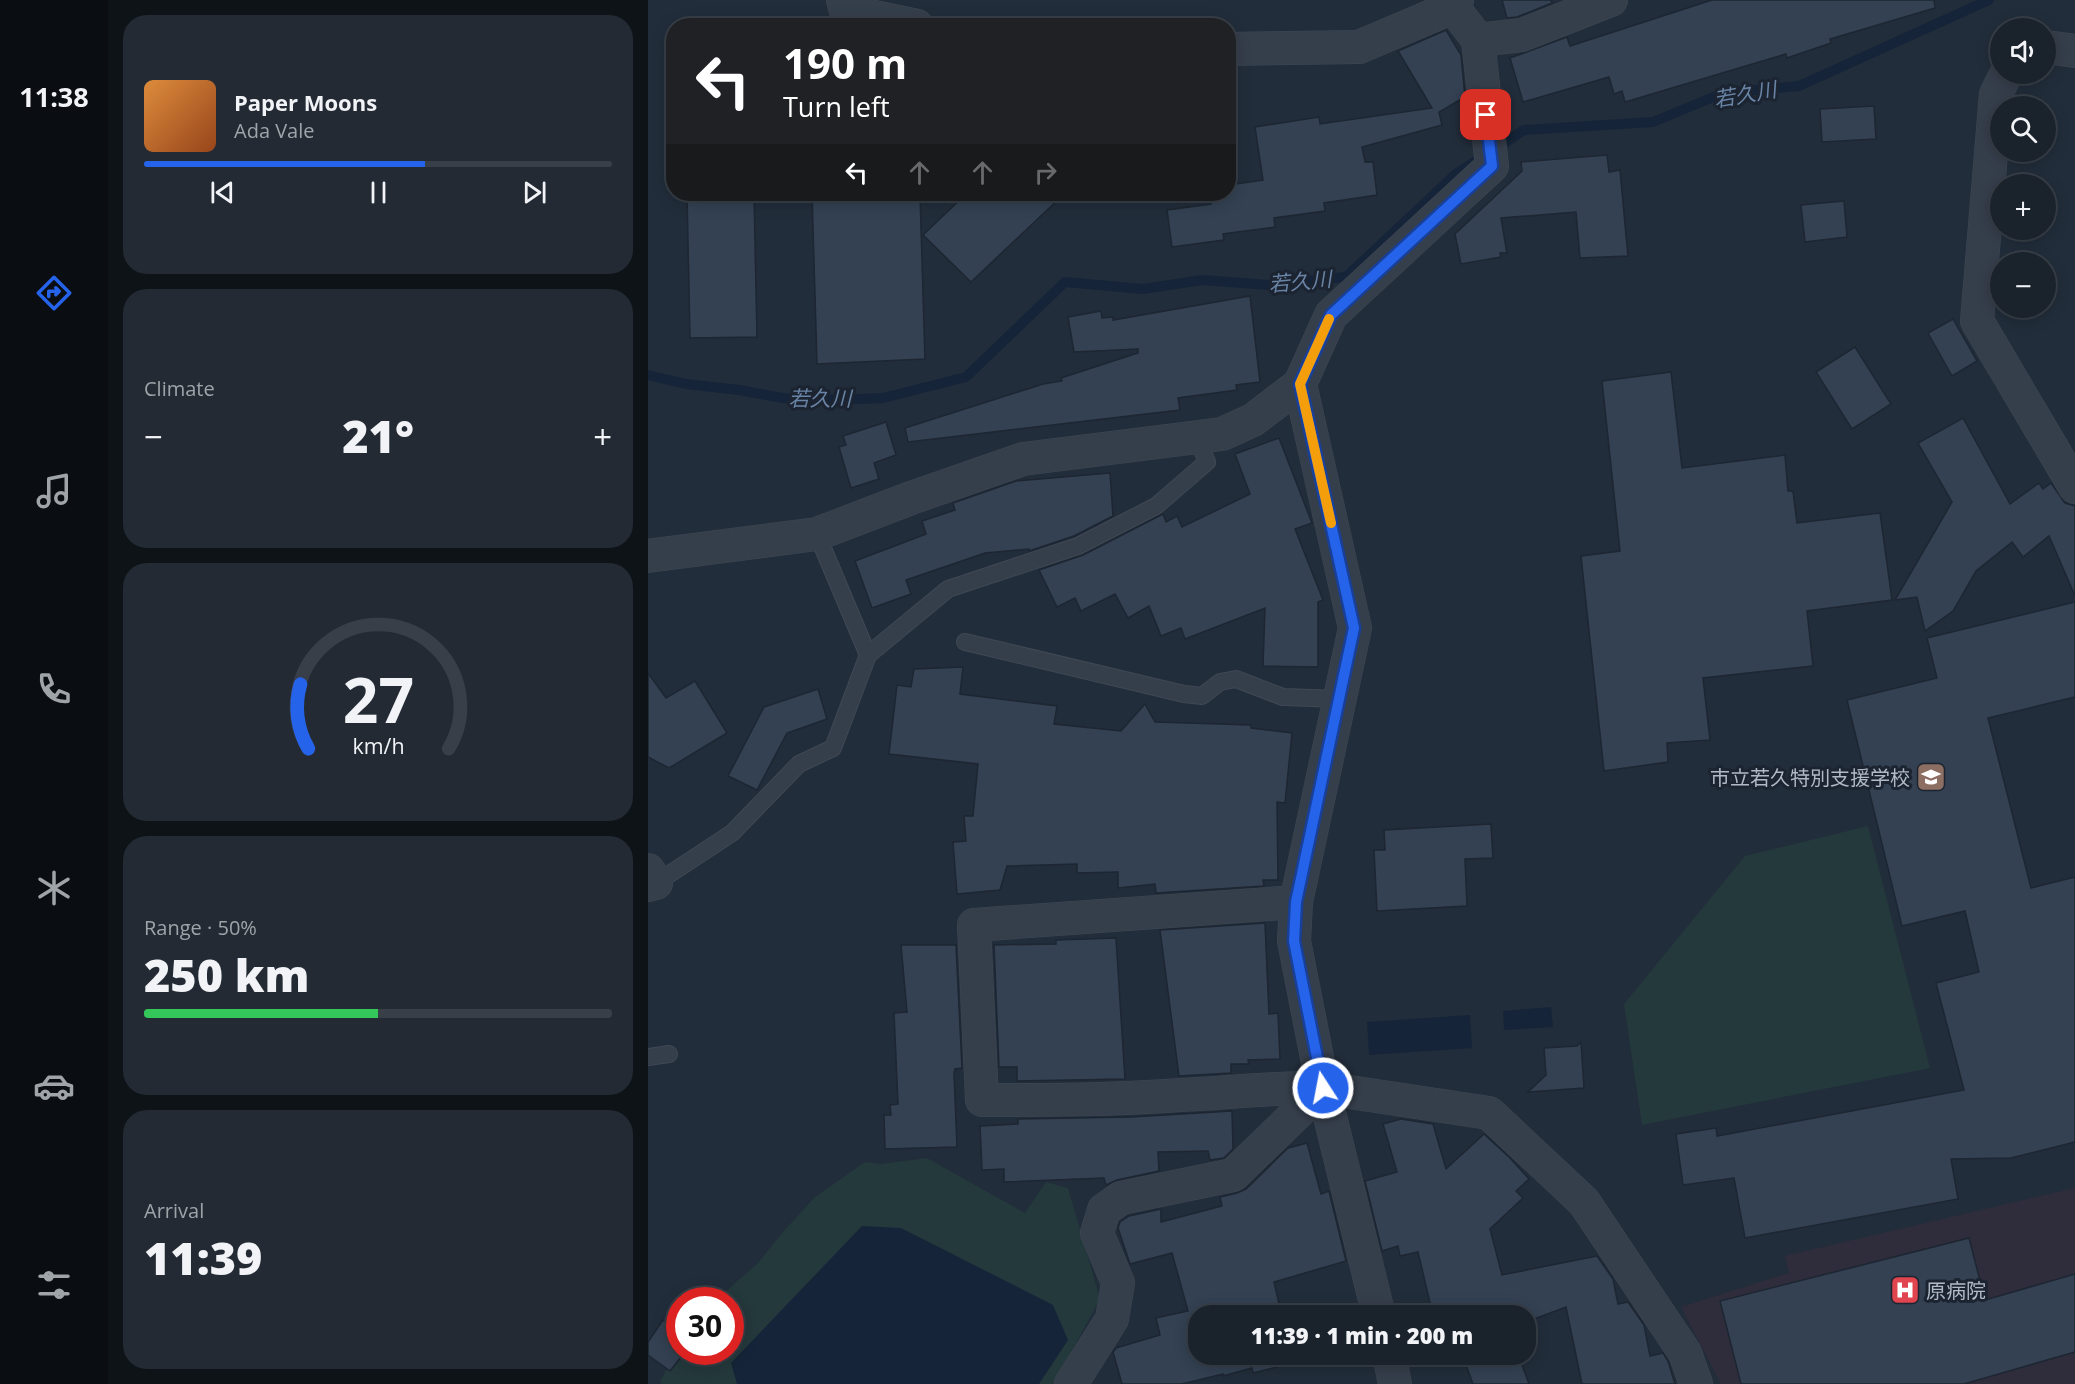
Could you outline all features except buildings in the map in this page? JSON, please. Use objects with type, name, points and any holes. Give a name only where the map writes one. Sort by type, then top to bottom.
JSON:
[{"type":"street","points":[[843,0],[846,11],[879,18]]},
{"type":"street","points":[[1478,40],[1522,35],[1611,0]]},
{"type":"street","points":[[648,555],[818,534],[910,498],[1023,459],[1222,434],[1253,420],[1300,384],[1331,315],[1492,166],[1478,40],[1455,3],[1359,47],[1236,49]]},
{"type":"street","points":[[2056,48],[2075,51]]},
{"type":"street","points":[[2001,84],[1996,94],[1977,321],[2075,488]]},
{"type":"street","points":[[1300,384],[1354,628],[1296,902],[1294,941],[1323,1088],[1376,1305]]},
{"type":"street","points":[[1296,902],[975,925],[982,1100],[1180,1096],[1282,1088],[1323,1088],[1489,1113],[1584,1202],[1685,1353],[1696,1384]]},
{"type":"street","points":[[1071,1384],[1112,1319],[1118,1283],[1097,1233],[1104,1210],[1121,1198],[1233,1174],[1323,1088]]},
{"type":"street","points":[[1391,1365],[1395,1384]]},
{"type":"lane","points":[[651,879],[732,833],[799,764],[833,748],[868,655],[948,589],[1078,546],[1156,506],[1207,462],[1197,436]]},
{"type":"lane","points":[[818,534],[868,655]]},
{"type":"lane","points":[[965,642],[1184,694],[1202,696],[1220,682],[1236,679],[1283,697],[1340,699]]},
{"type":"lane","points":[[648,1057],[669,1054]]},
{"type":"shaded area","name":"原病院","points":[[2075,1188],[2075,1384],[1721,1384],[1681,1307],[1789,1273],[1785,1256]]},
{"type":"green space","points":[[1868,826],[1930,1068],[1642,1125],[1624,1004],[1745,856]]},
{"type":"green space","points":[[927,1158],[1025,1213],[1046,1182],[1068,1188],[1100,1299],[1054,1384],[662,1384],[660,1382],[669,1365],[744,1365],[744,1287],[731,1287],[758,1263],[815,1197],[865,1162],[881,1164]]},
{"type":"water","points":[[1551,1007],[1553,1027],[1504,1030],[1503,1011]]},
{"type":"water","points":[[1470,1015],[1472,1048],[1369,1055],[1367,1022]]},
{"type":"water","points":[[862,1226],[901,1228],[1053,1305],[1068,1340],[1039,1384],[737,1384],[732,1365],[744,1365],[744,1349]]},
{"type":"waterway","name":"若久川","points":[[1495,149],[1524,130],[1653,122],[1723,93],[1799,86],[1989,0]]},
{"type":"waterway","name":"若久川","points":[[648,375],[686,384],[782,398],[836,400],[883,398],[966,377],[1065,282],[1143,289],[1202,280],[1269,285],[1346,277],[1457,173],[1476,161]]},
{"type":"slow traffic","points":[[1329,319],[1300,384],[1331,523]]},
{"type":"place","name":"市立若久特別支援学校","points":[[1931,777]]},
{"type":"place","name":"原病院","points":[[1905,1290]]},
{"type":"route","points":[[1323,1088],[1294,941],[1296,902],[1354,628],[1300,384],[1331,315],[1492,166],[1486,115]]}]
